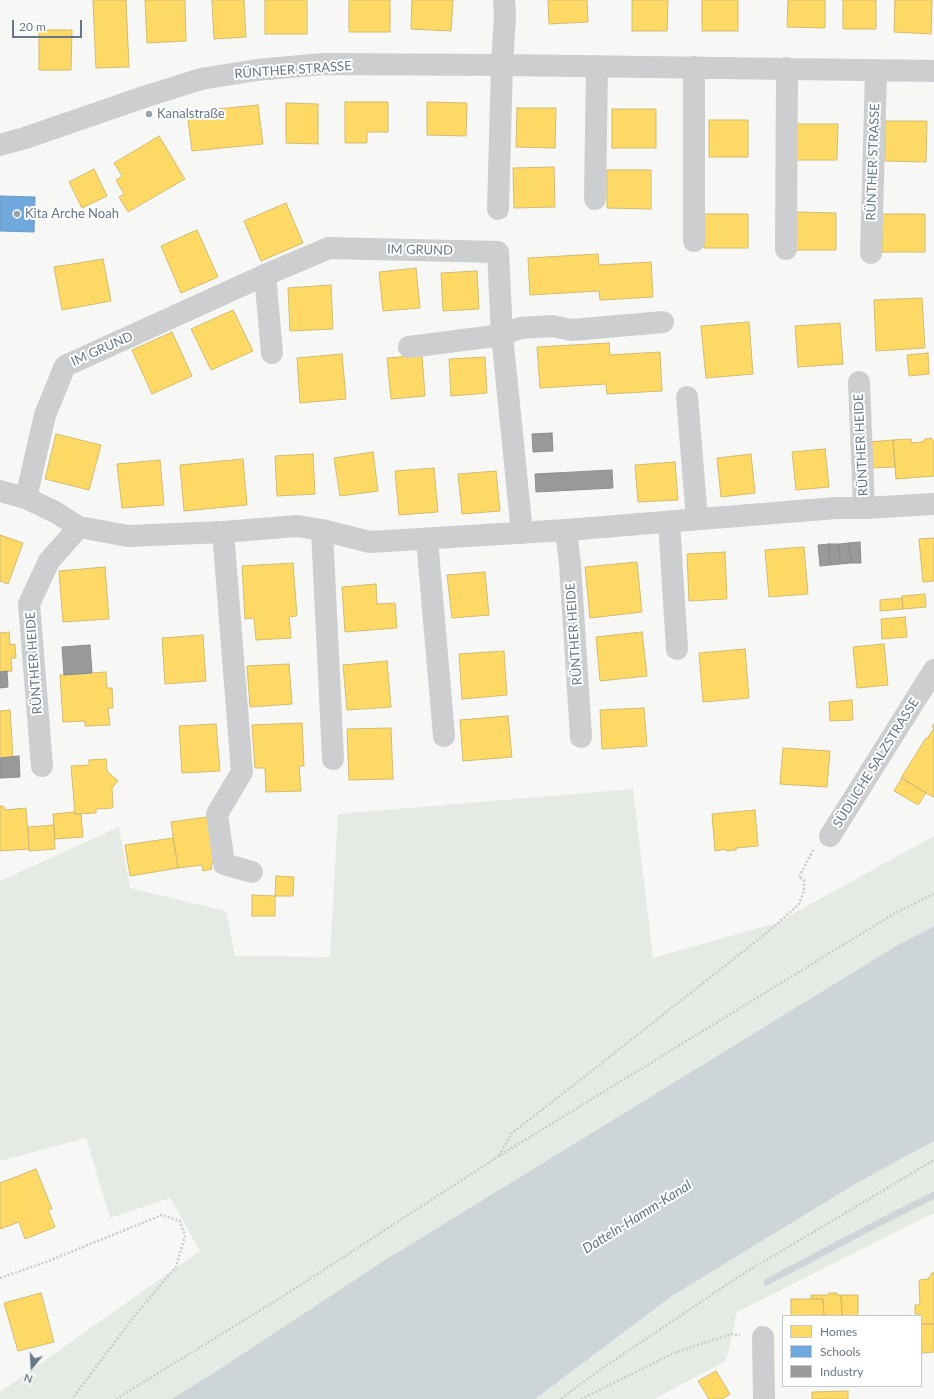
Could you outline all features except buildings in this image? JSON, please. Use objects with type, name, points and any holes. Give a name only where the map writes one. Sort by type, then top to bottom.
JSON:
[{"type":"street","points":[[498,209],[502,65],[505,16],[504,0]]},
{"type":"street","name":"RÜNTHER STRASSE","points":[[0,145],[201,79],[257,70],[323,64],[787,68],[934,71]]},
{"type":"street","points":[[595,199],[597,66]]},
{"type":"street","points":[[694,67],[694,241]]},
{"type":"street","points":[[786,249],[787,68]]},
{"type":"street","name":"RÜNTHER STRASSE","points":[[871,253],[876,71]]},
{"type":"street","name":"IM GRUND","points":[[26,498],[45,415],[65,366],[265,275],[329,248],[498,252],[502,335],[522,533]]},
{"type":"street","points":[[265,275],[272,353]]},
{"type":"street","points":[[409,347],[502,335],[520,328],[552,326],[572,330],[663,322]]},
{"type":"street","name":"RÜNTHER HEIDE","points":[[858,382],[864,508]]},
{"type":"street","points":[[687,398],[698,519]]},
{"type":"street","name":"RÜNTHER HEIDE","points":[[0,491],[26,498],[55,512],[79,527],[128,536],[223,532],[297,526],[322,530],[370,542],[566,530],[836,508],[934,504]]},
{"type":"street","points":[[669,522],[677,648]]},
{"type":"street","name":"RÜNTHER HEIDE","points":[[42,766],[29,604],[49,561],[79,527]]},
{"type":"street","points":[[322,530],[333,759]]},
{"type":"street","name":"RÜNTHER HEIDE","points":[[566,530],[570,564],[581,737]]},
{"type":"street","points":[[223,532],[242,772],[217,814],[224,864],[252,872]]},
{"type":"street","points":[[427,539],[444,736]]},
{"type":"street","name":"SÜDLICHE SALZSTRASSE","points":[[830,836],[934,670]]},
{"type":"street","points":[[763,1337],[764,1399]]},
{"type":"path","points":[[499,1156],[512,1133],[763,936],[799,904],[804,891],[804,880],[799,877],[814,848],[830,836]]},
{"type":"path","points":[[116,1399],[285,1295],[499,1156],[895,913],[934,894]]},
{"type":"path","points":[[561,1399],[591,1376],[738,1277],[934,1160]]},
{"type":"path","points":[[0,1278],[46,1262],[162,1215],[180,1221],[185,1236],[176,1268],[140,1309],[72,1399]]},
{"type":"path","points":[[580,1399],[674,1353],[716,1338],[732,1334],[763,1337]]},
{"type":"shaded area","points":[[633,789],[653,958],[776,923],[934,836],[934,926],[896,946],[385,1260],[212,1374],[171,1399],[0,1399],[0,1392],[200,1251],[170,1198],[110,1218],[86,1138],[0,1161],[0,881],[119,827],[130,888],[226,911],[235,956],[330,957],[338,814]]},
{"type":"shaded area","points":[[934,1141],[934,1213],[737,1312],[726,1361],[654,1399],[535,1399],[672,1296],[857,1183]]},
{"type":"water","name":"Datteln-Hamm-Kanal","points":[[934,926],[934,1141],[857,1183],[672,1296],[535,1399],[171,1399],[212,1374],[385,1260],[896,946]]},
{"type":"waterway","points":[[767,1282],[934,1195]]},
{"type":"place","name":"Kanalstraße","points":[[149,114]]},
{"type":"place","name":"Kita Arche Noah","points":[[17,214]]}]
